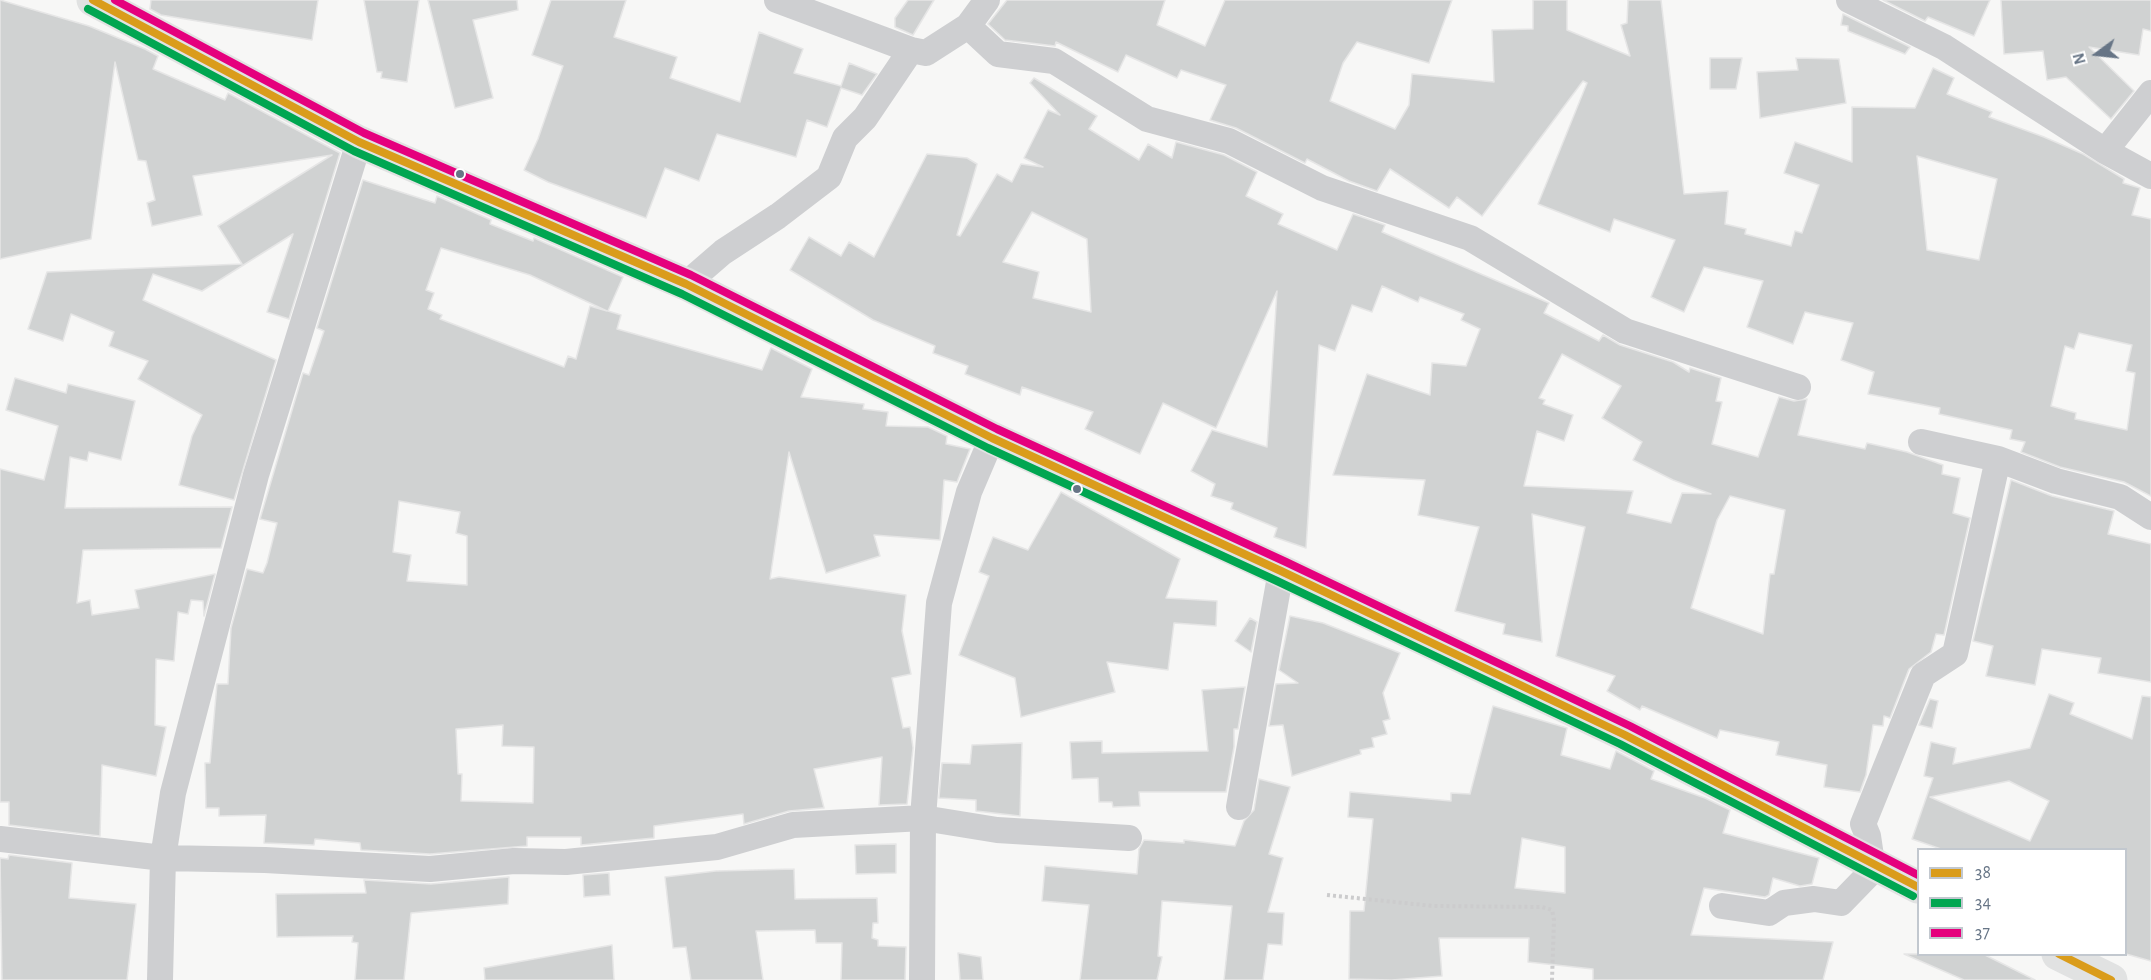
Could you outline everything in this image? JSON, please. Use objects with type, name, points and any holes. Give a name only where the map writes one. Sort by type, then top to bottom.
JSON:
[{"type":"street","points":[[93,0],[358,142],[686,284],[992,438],[1281,571],[1625,735],[1917,887]]},
{"type":"street","points":[[777,0],[911,50],[926,53],[968,26],[987,0]]},
{"type":"street","points":[[1849,0],[1944,47],[2105,151],[2151,176]]},
{"type":"street","points":[[968,26],[998,54],[1054,61],[1147,119],[1229,141],[1322,188],[1470,238],[1625,332],[1798,387]]},
{"type":"street","points":[[686,284],[723,252],[778,216],[829,177],[845,138],[865,118],[911,50]]},
{"type":"street","points":[[2105,151],[2151,93]]},
{"type":"street","points":[[160,980],[163,858],[174,793],[256,475],[358,142]]},
{"type":"street","points":[[922,980],[923,818],[939,603],[969,492],[992,438]]},
{"type":"street","points":[[1921,442],[1998,459],[2056,481],[2120,497],[2151,517]]},
{"type":"street","points":[[1722,906],[1769,913],[1784,903],[1814,899],[1841,903],[1873,870],[1863,824],[1923,675],[1954,654],[1998,459]]},
{"type":"street","points":[[1239,807],[1281,571]]},
{"type":"street","points":[[0,838],[163,858],[265,860],[430,870],[514,861],[566,862],[717,847],[793,825],[923,818],[997,830],[1129,838]]},
{"type":"street","points":[[2062,956],[2110,980]]},
{"type":"path","points":[[1327,895],[1433,906],[1542,907],[1552,910],[1552,980]]},
{"type":"building","points":[[0,0],[89,26],[145,49],[158,56],[153,69],[225,100],[228,93],[340,153],[289,319],[267,312],[293,234],[202,291],[153,274],[143,300],[276,360],[234,500],[179,485],[192,436],[202,415],[138,379],[148,361],[109,346],[114,332],[71,314],[63,341],[28,329],[47,272],[242,264],[218,226],[332,155],[193,176],[202,215],[152,226],[147,203],[155,200],[146,161],[138,160],[115,62],[91,239],[0,259]]},
{"type":"building","points":[[151,0],[318,0],[312,40],[161,15],[150,9]]},
{"type":"building","points":[[364,0],[419,0],[407,82],[381,78],[382,72],[377,72]]},
{"type":"building","points":[[428,0],[517,0],[518,10],[473,20],[493,98],[455,108]]},
{"type":"building","points":[[551,0],[626,0],[614,37],[677,57],[670,78],[740,102],[759,32],[803,49],[794,73],[841,86],[849,63],[877,74],[862,95],[841,88],[827,127],[807,120],[796,157],[717,134],[699,181],[665,168],[646,218],[548,182],[524,170],[538,139],[563,66],[532,55]]},
{"type":"building","points":[[908,0],[934,0],[913,35],[895,27],[895,18]]},
{"type":"building","points":[[1007,0],[1165,0],[1157,25],[1205,46],[1225,0],[1452,0],[1429,63],[1357,42],[1343,63],[1330,101],[1395,129],[1409,105],[1412,74],[1494,82],[1492,30],[1533,29],[1533,0],[1567,0],[1567,30],[1630,56],[1621,25],[1627,23],[1628,0],[1661,0],[1684,194],[1728,191],[1725,224],[1746,229],[1745,234],[1791,246],[1795,231],[1802,233],[1819,185],[1784,173],[1795,142],[1852,162],[1852,107],[1915,108],[1933,68],[1954,78],[1947,94],[1992,112],[1989,117],[2083,154],[2124,179],[2123,183],[2140,188],[2132,215],[2151,219],[2151,496],[2124,482],[2060,467],[2021,452],[2025,442],[2010,439],[2012,430],[1939,414],[1940,408],[1868,394],[1874,372],[1841,360],[1853,323],[1805,312],[1793,344],[1747,327],[1763,281],[1704,267],[1684,312],[1651,297],[1675,240],[1614,219],[1610,232],[1538,204],[1587,83],[1583,81],[1482,216],[1457,197],[1449,208],[1390,169],[1377,191],[1349,181],[1307,159],[1305,163],[1236,128],[1210,120],[1226,85],[1181,70],[1177,78],[1126,55],[1118,72],[1056,42],[1055,46],[1005,40],[988,24]],"holes":[[[1917,156],[1997,179],[1979,260],[1927,250]],[[2079,333],[2132,345],[2126,371],[2135,373],[2127,430],[2075,419],[2076,413],[2051,406],[2065,346],[2074,349]]]},
{"type":"building","points":[[1883,0],[1990,0],[1974,36],[1928,17],[1925,21]]},
{"type":"building","points":[[2001,0],[2151,0],[2151,31],[2143,29],[2139,55],[2089,47],[2134,91],[2111,119],[2066,77],[2047,80],[2043,51],[2004,54]]},
{"type":"building","points":[[1843,14],[1910,47],[1905,54],[1848,31],[1848,26],[1841,25]]},
{"type":"building","points":[[1710,58],[1742,58],[1736,89],[1710,89]]},
{"type":"building","points":[[1796,58],[1839,59],[1846,103],[1760,118],[1757,72],[1798,70]]},
{"type":"building","points":[[1034,78],[1097,116],[1089,129],[1139,160],[1148,144],[1172,158],[1176,142],[1224,155],[1257,172],[1246,196],[1283,214],[1278,224],[1337,250],[1353,214],[1385,225],[1382,232],[1549,303],[1544,313],[1599,341],[1603,335],[1620,345],[1673,362],[1689,372],[1690,368],[1721,378],[1716,401],[1722,402],[1712,444],[1758,457],[1779,397],[1794,401],[1807,399],[1798,435],[1865,449],[1867,443],[1907,452],[1943,465],[1942,474],[1960,478],[1953,513],[1970,518],[1944,635],[1936,634],[1931,652],[1909,669],[1890,718],[1884,716],[1883,726],[1873,725],[1866,775],[1860,792],[1824,787],[1827,765],[1776,755],[1779,742],[1720,730],[1717,738],[1642,706],[1640,710],[1607,691],[1615,676],[1556,656],[1585,527],[1532,514],[1542,642],[1503,634],[1505,624],[1455,611],[1479,527],[1418,515],[1425,480],[1333,475],[1367,374],[1430,395],[1432,363],[1466,366],[1480,329],[1461,320],[1464,314],[1420,297],[1418,302],[1382,286],[1372,312],[1352,305],[1335,351],[1319,345],[1306,548],[1274,537],[1277,528],[1231,509],[1233,503],[1211,496],[1215,484],[1191,471],[1212,430],[1267,447],[1277,291],[1216,428],[1163,403],[1140,454],[1085,429],[1093,412],[1022,387],[1020,395],[965,374],[968,366],[933,353],[935,346],[873,320],[790,270],[809,237],[841,256],[849,242],[874,257],[927,154],[967,158],[977,164],[957,235],[960,236],[997,174],[1012,182],[1021,164],[1043,167],[1024,158],[1048,110],[1060,115],[1030,83]],"holes":[[[1032,212],[1087,239],[1091,312],[1033,298],[1039,272],[1003,262]],[[1562,354],[1621,386],[1602,418],[1642,442],[1633,460],[1673,480],[1711,494],[1682,493],[1671,523],[1627,513],[1633,491],[1524,486],[1537,431],[1564,441],[1573,415],[1543,404],[1545,400],[1539,398]],[[1730,496],[1785,510],[1774,574],[1770,574],[1763,634],[1691,608],[1717,520]]]},
{"type":"building","points":[[363,180],[435,203],[437,196],[491,220],[490,224],[533,241],[534,238],[623,277],[608,311],[621,315],[617,329],[762,370],[771,348],[812,369],[801,397],[864,404],[863,409],[888,412],[886,426],[928,427],[947,436],[946,444],[970,449],[957,482],[944,480],[940,540],[874,535],[880,556],[826,573],[789,452],[770,579],[779,577],[906,595],[902,631],[911,674],[892,678],[903,728],[910,727],[913,748],[907,804],[879,805],[882,757],[814,769],[824,808],[789,811],[744,824],[743,814],[654,826],[654,838],[581,845],[581,837],[527,837],[527,846],[430,854],[361,850],[360,843],[315,839],[314,845],[264,843],[266,815],[219,816],[219,808],[206,808],[205,763],[210,763],[217,684],[228,684],[231,628],[247,569],[263,573],[267,563],[277,523],[260,519],[303,373],[309,375],[324,331],[317,328]],"holes":[[[441,248],[530,275],[607,311],[590,306],[576,359],[568,356],[564,367],[440,319],[442,315],[428,309],[434,293],[426,290]],[[399,501],[460,512],[456,533],[467,536],[467,585],[407,581],[411,555],[393,552]],[[503,725],[502,746],[534,747],[533,803],[461,801],[462,774],[458,774],[456,729]]]},
{"type":"building","points":[[15,378],[66,393],[68,384],[135,401],[121,460],[89,452],[87,461],[70,457],[65,508],[232,507],[221,548],[83,550],[77,603],[90,600],[92,615],[139,608],[135,590],[215,574],[204,616],[203,601],[191,600],[188,614],[178,612],[174,661],[156,659],[155,725],[166,727],[156,776],[102,765],[100,836],[9,825],[9,802],[0,802],[0,469],[44,480],[58,426],[6,410]]},
{"type":"building","points":[[2011,480],[2052,496],[2114,511],[2108,534],[2151,544],[2151,682],[2098,673],[2101,658],[2042,649],[2035,685],[1986,676],[1993,646],[1973,641]]},
{"type":"building","points":[[1061,492],[1180,559],[1166,598],[1217,601],[1216,626],[1174,623],[1168,670],[1107,662],[1115,692],[1021,717],[1015,678],[959,655],[989,576],[979,572],[993,537],[1028,550]]},
{"type":"building","points":[[1290,616],[1323,623],[1400,653],[1383,693],[1390,719],[1383,721],[1387,734],[1372,738],[1374,747],[1360,750],[1361,754],[1292,776],[1283,725],[1269,726],[1276,684],[1298,683],[1279,670]]},
{"type":"building","points":[[1250,618],[1257,622],[1251,652],[1235,641]]},
{"type":"building","points":[[1245,687],[1238,729],[1234,729],[1234,747],[1226,792],[1139,792],[1140,806],[1113,807],[1112,802],[1099,802],[1098,778],[1072,779],[1070,742],[1102,741],[1102,753],[1208,751],[1202,690]]},
{"type":"building","points":[[2049,694],[2074,703],[2070,714],[2132,739],[2142,696],[2151,697],[2151,961],[2127,954],[2127,848],[1938,848],[1912,839],[1933,778],[1924,776],[1931,742],[1956,748],[1953,764],[2030,748]],"holes":[[[2009,781],[2049,801],[2030,841],[1930,797]]]},
{"type":"building","points":[[1930,699],[1938,701],[1932,728],[1919,725]]},
{"type":"building","points":[[1493,706],[1567,728],[1561,755],[1610,769],[1616,751],[1654,771],[1651,779],[1705,798],[1730,810],[1723,833],[1819,858],[1812,884],[1800,886],[1773,878],[1769,895],[1765,897],[1704,888],[1691,935],[1833,942],[1823,980],[1593,980],[1593,969],[1528,962],[1529,938],[1439,938],[1442,976],[1392,980],[1349,979],[1350,911],[1364,911],[1373,819],[1348,817],[1350,792],[1451,801],[1451,793],[1470,794]],"holes":[[[1522,838],[1565,847],[1565,893],[1515,888]]]},
{"type":"building","points":[[1022,743],[1020,816],[976,811],[976,800],[939,798],[942,763],[970,764],[972,745]]},
{"type":"building","points":[[1259,779],[1290,787],[1269,854],[1283,858],[1268,912],[1284,913],[1282,945],[1268,944],[1263,980],[1224,980],[1232,906],[1162,901],[1158,956],[1162,957],[1157,980],[1080,980],[1089,905],[1042,901],[1045,866],[1137,874],[1139,849],[1144,840],[1184,843],[1184,840],[1235,846],[1244,821],[1254,810]]},
{"type":"building","points":[[896,844],[896,873],[856,874],[855,845]]},
{"type":"building","points":[[9,855],[72,863],[69,898],[136,904],[127,980],[2,980],[0,858],[8,859]]},
{"type":"building","points":[[794,869],[795,899],[877,898],[878,923],[873,923],[872,938],[878,940],[878,946],[906,947],[905,980],[841,980],[842,943],[816,943],[815,930],[756,931],[763,980],[691,980],[686,947],[673,948],[665,877],[716,871]]},
{"type":"building","points":[[609,873],[610,895],[584,897],[583,875]]},
{"type":"building","points":[[509,877],[508,904],[411,913],[404,980],[355,980],[358,943],[352,942],[353,936],[277,937],[276,894],[366,893],[364,880],[431,884]]},
{"type":"building","points":[[612,945],[614,980],[485,980],[484,968]]},
{"type":"building","points":[[958,953],[981,957],[983,980],[960,980]]},
{"type":"building","points":[[1904,954],[1987,956],[2035,980],[1964,980]]},
{"type":"transit line","name":"38","points":[[93,0],[359,142],[686,284],[992,438],[1281,571],[1625,735],[1917,886]]},
{"type":"transit line","name":"37","points":[[115,0],[364,133],[691,275],[997,429],[1286,562],[1630,726],[1917,874]]},
{"type":"transit line","name":"34","points":[[88,9],[354,151],[682,294],[988,448],[1277,581],[1620,744],[1913,896]]},
{"type":"transit line","name":"38","points":[[2063,956],[2111,980]]}]
